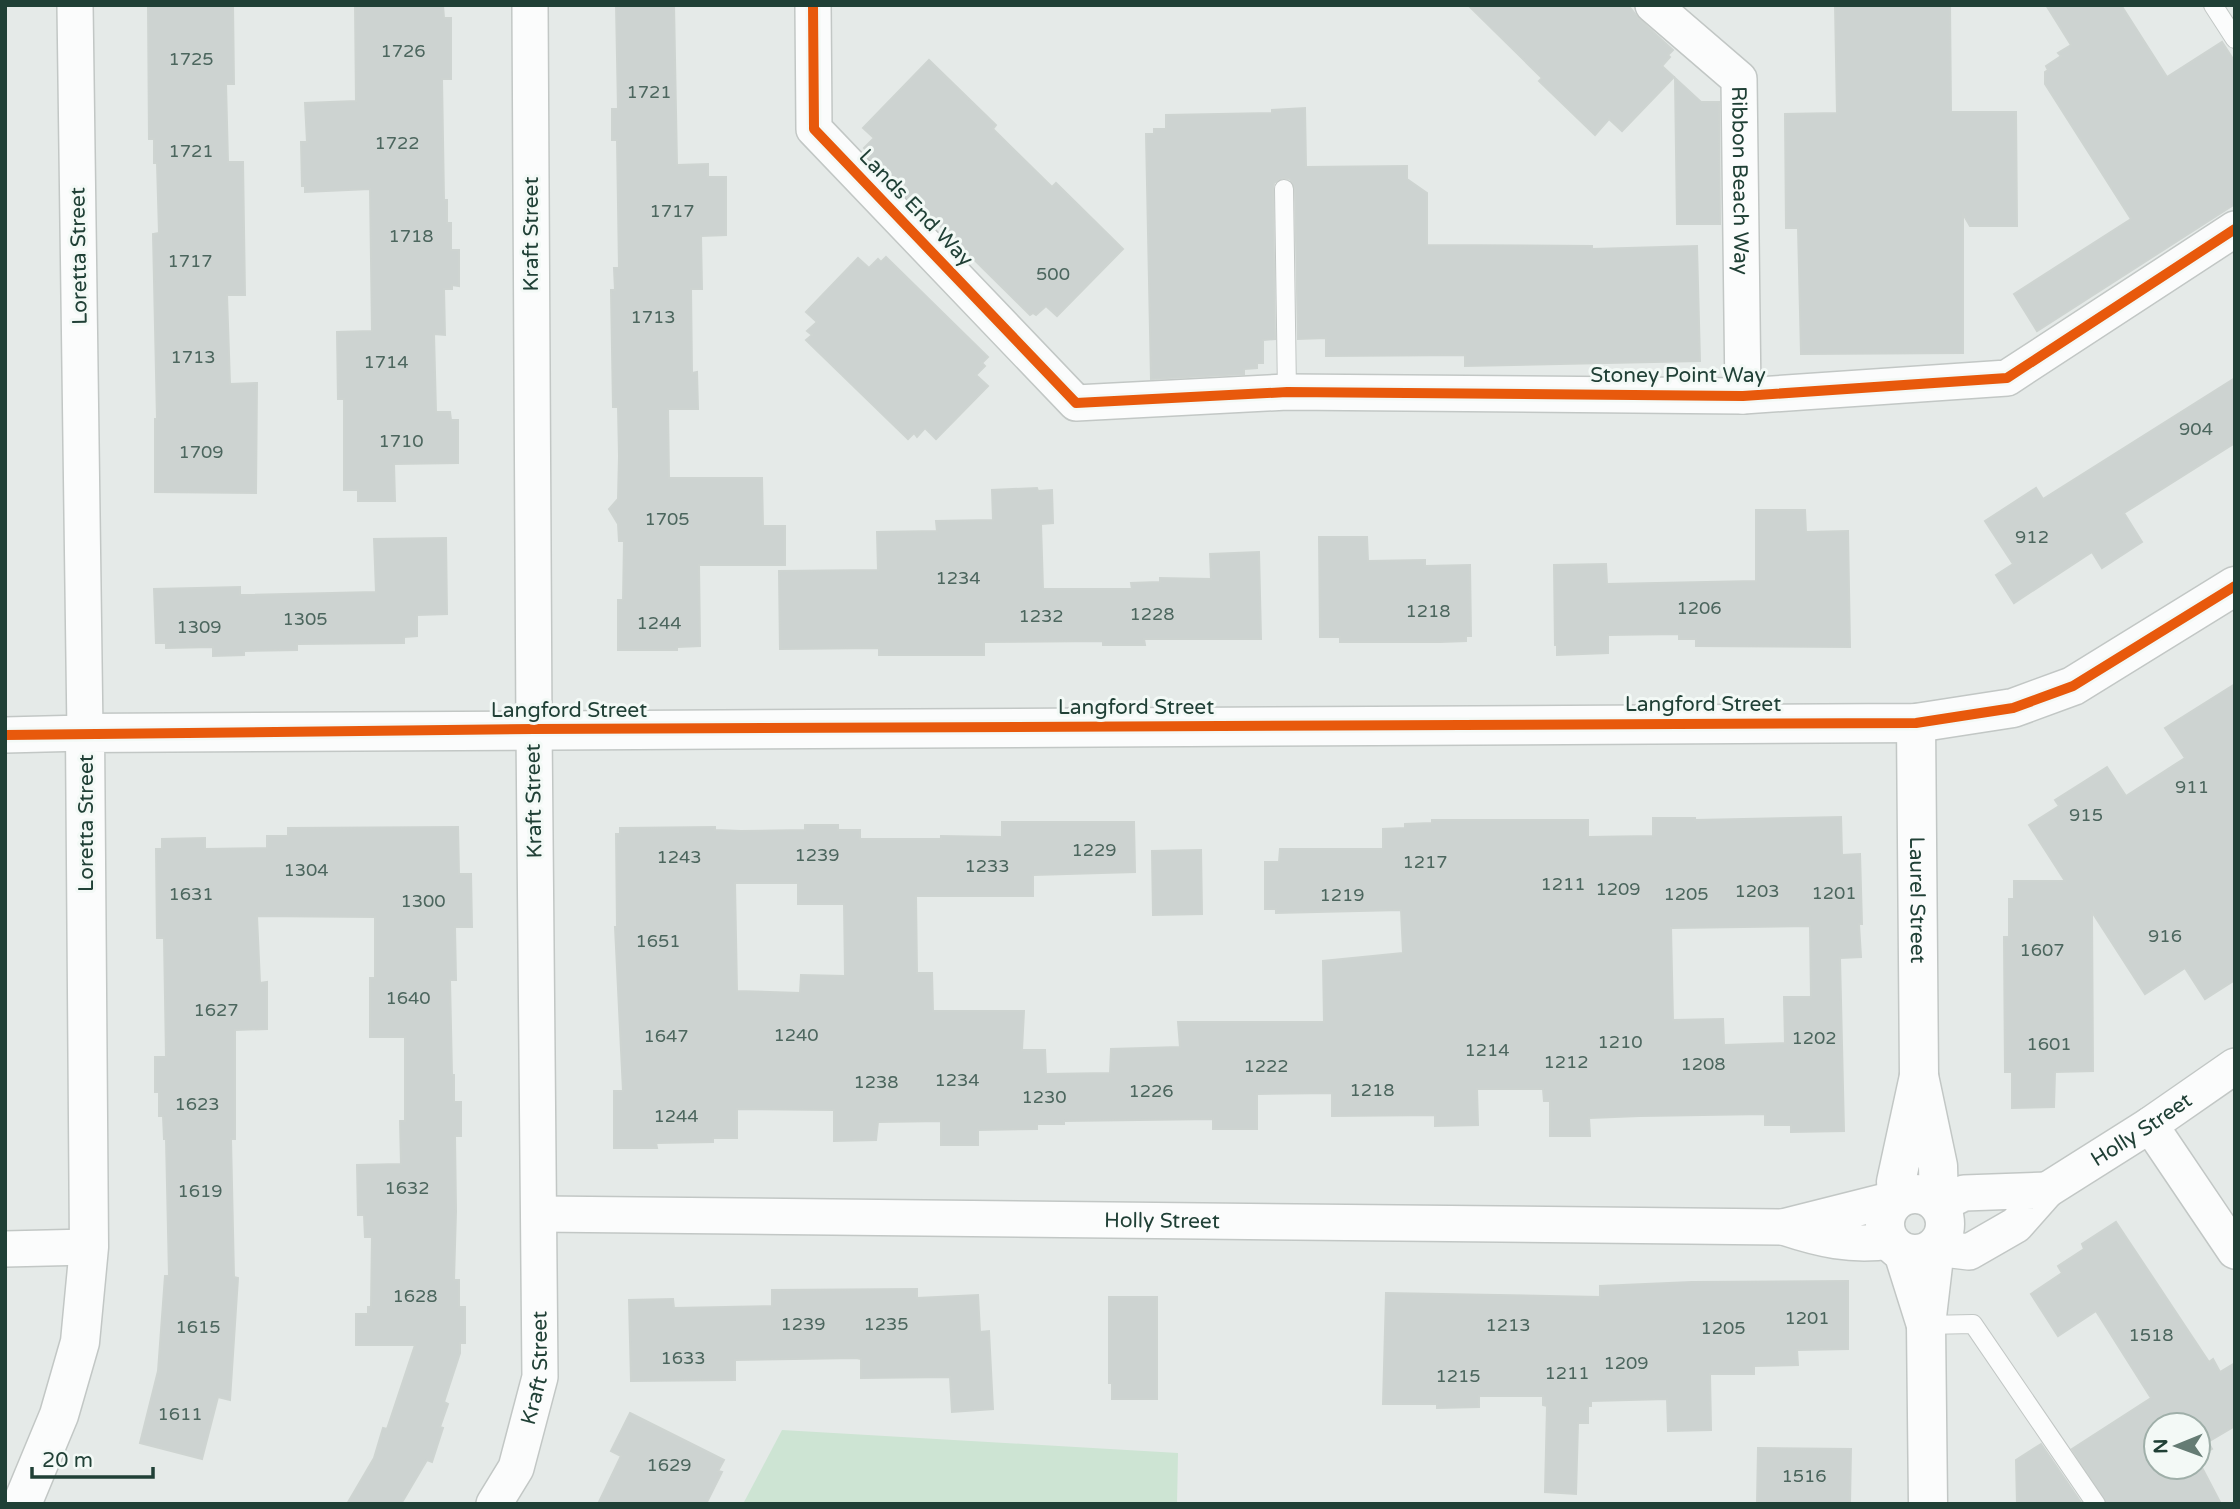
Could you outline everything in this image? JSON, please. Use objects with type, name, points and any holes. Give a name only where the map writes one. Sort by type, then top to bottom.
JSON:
[{"type":"street","name":"Loretta Street","points":[[22,1504],[59,1415],[80,1342],[89,1247],[75,5]]},
{"type":"street","name":"Kraft Street","points":[[494,1504],[516,1468],[540,1377],[530,5]]},
{"type":"street","name":"Lands End Way","points":[[813,5],[814,129],[1076,403]]},
{"type":"street","name":"Ribbon Beach Way","points":[[1653,5],[1739,79],[1743,396]]},
{"type":"street","name":"Stoney Point Way","points":[[1076,403],[1287,392],[1743,396],[2007,378],[2235,229]]},
{"type":"street","name":"Langford Street","points":[[5,735],[534,729],[1916,723],[2013,708],[2073,686],[2235,586]]},
{"type":"street","name":"Laurel Street","points":[[1909,1247],[1944,1234],[1945,1219],[1939,1205],[1938,1166],[1919,1076],[1916,723]]},
{"type":"street","name":"Holly Street","points":[[1783,1227],[1821,1240],[1969,1252],[2016,1224],[2047,1190],[2150,1125],[2235,1066]]},
{"type":"street","name":"Laurel Street","points":[[1919,1076],[1896,1182],[1898,1198],[1888,1210],[1885,1224],[1909,1247],[1926,1325],[1928,1504]]},
{"type":"street","points":[[2150,1125],[2235,1251]]},
{"type":"street","points":[[1898,1198],[1912,1194],[1927,1196],[1939,1205],[1964,1193],[2047,1190]]},
{"type":"street","name":"Holly Street","points":[[539,1214],[1783,1227],[1898,1198]]},
{"type":"street","points":[[5,1249],[89,1247]]},
{"type":"lane","points":[[2213,5],[2235,39]]},
{"type":"lane","points":[[1284,188],[1287,392]]},
{"type":"lane","points":[[1926,1325],[1973,1324],[2096,1504]]},
{"type":"green space","points":[[782,1430],[1178,1453],[1177,1504],[743,1504]]},
{"type":"building","points":[[148,5],[233,5],[234,84],[226,84],[228,162],[243,162],[245,295],[227,295],[230,384],[257,383],[256,493],[155,492],[157,419],[153,234],[159,233],[157,163],[154,163],[154,139],[149,139]]},
{"type":"building","points":[[355,5],[443,5],[444,18],[451,18],[451,79],[442,79],[444,200],[447,200],[447,223],[451,223],[451,250],[459,250],[459,286],[452,285],[452,289],[444,289],[445,335],[434,334],[436,412],[450,412],[451,420],[458,420],[458,463],[394,464],[395,501],[358,501],[358,490],[344,490],[344,399],[338,399],[337,332],[372,331],[370,189],[305,192],[305,186],[302,186],[301,142],[307,142],[305,103],[356,101]]},
{"type":"building","points":[[616,5],[674,5],[677,165],[708,164],[708,177],[726,177],[726,235],[701,236],[702,289],[691,289],[692,373],[697,372],[698,409],[668,409],[669,478],[762,478],[763,526],[785,526],[785,565],[699,565],[700,646],[677,647],[677,650],[618,650],[618,600],[623,600],[624,541],[619,541],[618,524],[609,509],[618,499],[619,456],[618,407],[613,407],[611,290],[615,290],[614,268],[619,268],[617,140],[612,140],[612,109],[618,109]]},
{"type":"building","points":[[1468,5],[1628,5],[1640,20],[1673,50],[1662,66],[1674,77],[1622,131],[1609,119],[1595,135],[1539,81],[1542,78]]},
{"type":"building","points":[[1835,5],[1950,5],[1951,112],[2016,112],[2017,226],[1970,226],[1963,214],[1963,353],[1801,354],[1798,228],[1786,228],[1785,114],[1837,113]]},
{"type":"building","points":[[2046,5],[2121,5],[2167,77],[2222,42],[2235,62],[2235,204],[2037,331],[2014,294],[2131,219],[2045,84],[2045,72],[2048,70],[2046,66],[2061,56],[2058,53],[2071,45]]},
{"type":"building","points":[[929,60],[996,125],[993,129],[1052,187],[1056,183],[1123,249],[1057,316],[1046,306],[1036,315],[1030,315],[919,205],[917,208],[865,154],[867,151],[864,148],[874,138],[863,128]]},
{"type":"building","points":[[1675,78],[1701,102],[1719,102],[1720,224],[1677,224]]},
{"type":"building","points":[[1305,108],[1306,167],[1407,166],[1407,179],[1427,193],[1427,245],[1592,246],[1592,249],[1697,246],[1700,361],[1465,366],[1465,355],[1326,356],[1326,338],[1298,339],[1295,189],[1290,179],[1283,178],[1274,183],[1273,189],[1275,339],[1263,340],[1263,363],[1257,363],[1257,368],[1244,369],[1244,374],[1151,379],[1146,134],[1154,134],[1154,129],[1166,129],[1166,115],[1272,113],[1272,110]]},
{"type":"building","points":[[886,257],[988,357],[982,363],[985,366],[976,375],[988,386],[936,439],[925,428],[917,437],[914,433],[908,439],[806,340],[812,335],[807,331],[817,322],[806,312],[858,258],[869,268],[878,259],[881,262]]},
{"type":"building","points":[[2235,378],[2235,443],[2124,513],[2142,542],[2102,568],[2092,552],[2014,603],[1996,575],[2013,564],[1985,521],[2036,488],[2043,499]]},
{"type":"building","points":[[1037,488],[1038,491],[1052,490],[1053,523],[1041,524],[1043,589],[1132,589],[1131,583],[1160,582],[1160,578],[1211,579],[1210,554],[1259,552],[1261,639],[1144,639],[1145,645],[1103,645],[1103,641],[984,642],[984,655],[879,655],[879,648],[780,649],[779,571],[878,570],[877,532],[937,531],[936,521],[993,520],[992,490]]},
{"type":"building","points":[[1756,510],[1805,510],[1806,532],[1848,531],[1850,647],[1696,646],[1696,639],[1679,639],[1679,634],[1608,635],[1608,653],[1557,655],[1554,565],[1606,564],[1607,584],[1756,581]]},
{"type":"building","points":[[1319,537],[1367,537],[1368,561],[1425,560],[1425,566],[1470,565],[1471,636],[1466,636],[1466,641],[1440,642],[1340,642],[1340,637],[1320,637]]},
{"type":"building","points":[[446,538],[447,614],[417,615],[417,636],[404,637],[404,643],[297,644],[297,650],[244,651],[244,655],[213,656],[213,647],[166,648],[166,643],[156,643],[154,589],[240,587],[240,595],[376,592],[374,539]]},
{"type":"building","points":[[2235,684],[2235,980],[2205,999],[2185,968],[2145,994],[2092,912],[2093,1071],[2055,1072],[2054,1107],[2012,1108],[2012,1072],[2005,1072],[2004,937],[2009,937],[2009,899],[2014,899],[2014,881],[2065,881],[2029,825],[2059,806],[2055,800],[2107,767],[2126,796],[2185,758],[2165,728]]},
{"type":"building","points":[[1841,817],[1842,855],[1860,854],[1861,957],[1840,958],[1844,1131],[1791,1132],[1791,1125],[1765,1125],[1765,1114],[1640,1116],[1589,1118],[1590,1136],[1550,1136],[1550,1101],[1544,1101],[1543,1089],[1477,1089],[1478,1125],[1435,1126],[1435,1115],[1332,1116],[1332,1093],[1257,1094],[1257,1129],[1213,1129],[1213,1119],[1064,1121],[1064,1124],[1037,1124],[1037,1129],[978,1130],[978,1145],[941,1145],[941,1121],[878,1122],[876,1140],[834,1141],[834,1110],[737,1109],[737,1138],[713,1138],[713,1142],[656,1143],[657,1148],[614,1148],[614,1091],[623,1091],[615,927],[616,834],[620,834],[620,828],[715,827],[715,830],[741,831],[805,830],[805,825],[838,825],[838,830],[860,830],[860,839],[941,839],[941,836],[1002,837],[1002,822],[1134,822],[1135,872],[1033,875],[1033,896],[916,896],[917,973],[932,973],[933,1011],[1024,1011],[1022,1050],[1045,1050],[1046,1074],[1110,1073],[1111,1049],[1180,1047],[1178,1022],[1324,1022],[1323,961],[1403,953],[1401,910],[1276,913],[1276,909],[1265,909],[1265,862],[1279,862],[1280,849],[1383,849],[1383,829],[1405,828],[1405,824],[1432,823],[1432,820],[1588,820],[1588,837],[1653,836],[1653,818],[1695,820]],"holes":[[[735,883],[798,883],[798,904],[844,904],[845,976],[801,975],[800,993],[737,991]],[[1810,926],[1811,997],[1784,997],[1785,1043],[1724,1045],[1723,1019],[1673,1020],[1671,928]]]},
{"type":"building","points":[[458,827],[459,874],[471,874],[472,927],[455,927],[456,980],[450,980],[454,1102],[461,1102],[461,1136],[455,1136],[454,1280],[459,1280],[459,1307],[465,1307],[465,1343],[460,1343],[460,1353],[444,1402],[448,1404],[440,1427],[443,1428],[432,1462],[427,1460],[401,1504],[347,1504],[374,1458],[383,1428],[387,1429],[415,1345],[356,1345],[356,1314],[368,1314],[368,1307],[371,1307],[372,1237],[365,1237],[364,1215],[358,1215],[357,1165],[401,1164],[400,1121],[405,1121],[405,1037],[370,1037],[370,978],[375,978],[375,917],[257,916],[260,983],[267,982],[267,1029],[235,1030],[235,1139],[231,1139],[234,1277],[238,1278],[230,1400],[218,1397],[202,1459],[140,1443],[158,1371],[165,1276],[169,1276],[166,1139],[163,1116],[159,1116],[159,1092],[155,1092],[155,1057],[166,1057],[164,938],[157,938],[156,849],[162,849],[162,839],[205,838],[205,849],[267,848],[267,836],[288,836],[288,828]]},
{"type":"building","points":[[1201,850],[1202,914],[1153,915],[1152,851]]},
{"type":"building","points":[[2116,1222],[2209,1362],[2213,1359],[2220,1372],[2235,1363],[2235,1426],[2212,1440],[2212,1411],[2142,1411],[2142,1481],[2209,1481],[2221,1504],[2107,1504],[2072,1449],[2151,1398],[2096,1311],[2058,1336],[2031,1294],[2062,1273],[2058,1266],[2084,1249],[2082,1244]]},
{"type":"building","points":[[1848,1281],[1848,1349],[1797,1350],[1798,1365],[1754,1366],[1754,1374],[1710,1374],[1711,1430],[1668,1431],[1667,1399],[1591,1401],[1591,1406],[1588,1406],[1588,1423],[1578,1423],[1576,1494],[1545,1492],[1547,1406],[1543,1405],[1543,1396],[1479,1396],[1479,1407],[1437,1408],[1437,1404],[1383,1404],[1386,1293],[1600,1297],[1600,1286],[1692,1282]]},
{"type":"building","points":[[917,1289],[917,1298],[978,1295],[980,1332],[989,1331],[993,1409],[952,1412],[950,1377],[861,1378],[861,1359],[856,1358],[735,1360],[735,1380],[631,1381],[629,1300],[673,1299],[674,1308],[772,1306],[772,1290]]},
{"type":"building","points":[[1109,1297],[1157,1297],[1157,1399],[1112,1399],[1112,1383],[1109,1383]]},
{"type":"building","points":[[630,1413],[724,1460],[718,1471],[722,1472],[706,1504],[598,1504],[621,1456],[611,1451]]},
{"type":"building","points":[[2041,1444],[2082,1504],[2017,1504],[2016,1460]]},
{"type":"building","points":[[1758,1448],[1851,1449],[1850,1504],[1757,1504]]},
{"type":"cycle path","points":[[813,5],[814,129],[1076,403],[1287,392],[1743,396],[2007,378],[2235,229]]},
{"type":"cycle path","points":[[5,735],[534,729],[1916,723],[2013,708],[2073,686],[2235,586]]}]
